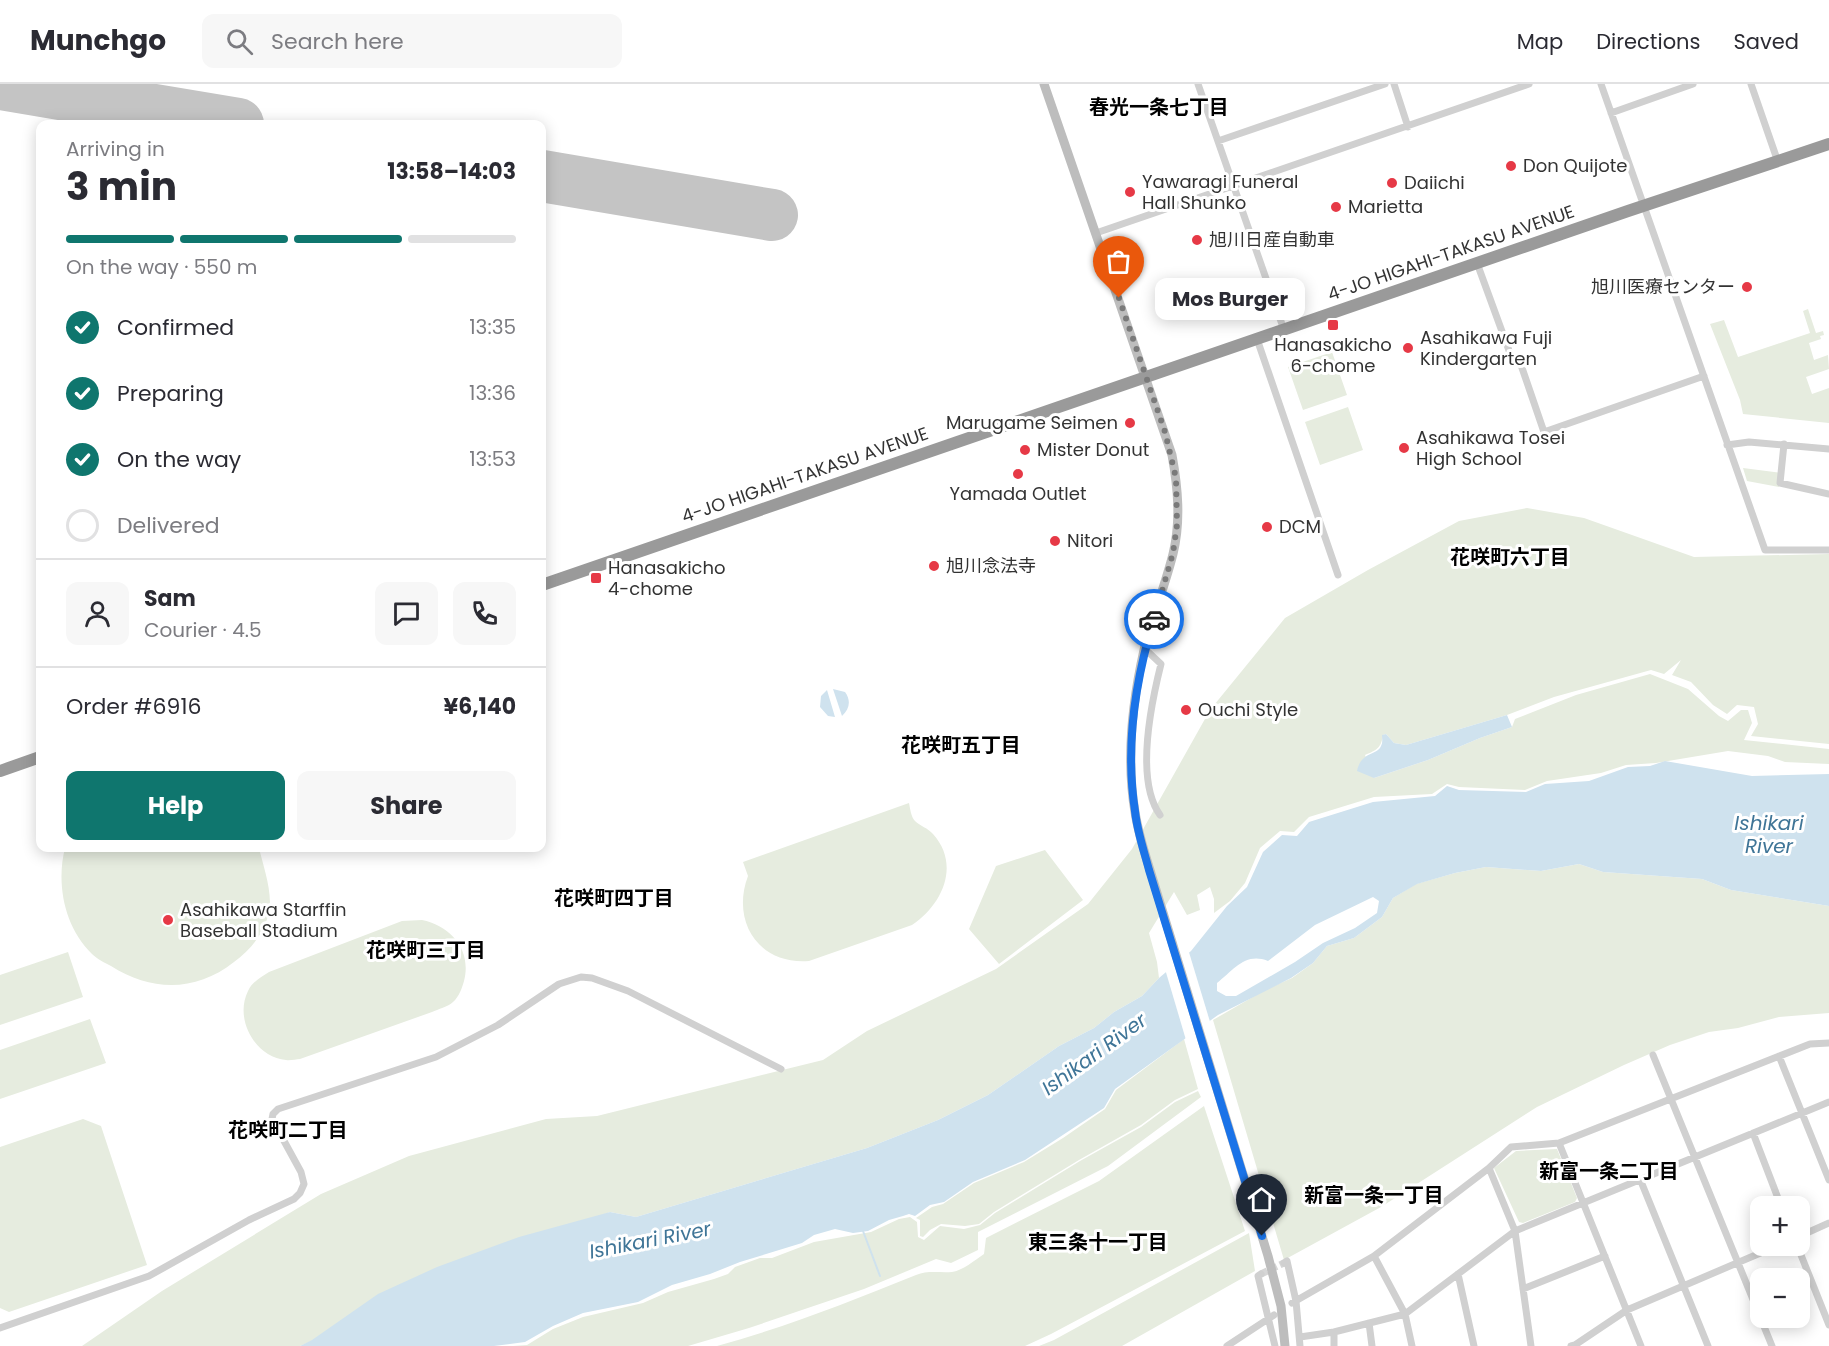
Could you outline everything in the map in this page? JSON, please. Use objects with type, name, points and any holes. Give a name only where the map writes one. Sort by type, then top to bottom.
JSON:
[{"type":"highway","name":"4-JO HIGAHI-TAKASU AVENUE","points":[[546,584],[1829,144]]},
{"type":"highway","points":[[0,771],[36,758]]},
{"type":"street","points":[[1044,84],[1172,455],[1178,504],[1173,553],[1145,649],[1134,704],[1131,770],[1135,812],[1149,870],[1268,1256],[1281,1306],[1285,1346]]},
{"type":"street","points":[[1198,84],[1284,330]]},
{"type":"street","points":[[1218,141],[1384,84]]},
{"type":"street","points":[[1394,84],[1408,127]]},
{"type":"street","points":[[1096,233],[1529,84]]},
{"type":"street","points":[[1601,84],[1765,550],[1829,550]]},
{"type":"street","points":[[1611,113],[1693,84]]},
{"type":"street","points":[[1751,84],[1778,162]]},
{"type":"street","points":[[1477,263],[1511,356],[1521,365],[1544,432],[1704,376]]},
{"type":"street","points":[[1257,339],[1338,575]]},
{"type":"street","points":[[1727,445],[1749,442],[1829,449]]},
{"type":"street","points":[[1784,444],[1780,483],[1829,494]]},
{"type":"street","points":[[1145,649],[1161,664],[1151,703],[1147,744],[1149,792],[1154,807],[1160,815]]},
{"type":"street","points":[[0,1328],[149,1276],[249,1220],[294,1199],[304,1184],[301,1172],[272,1119],[278,1109],[446,1053],[498,1025],[570,979],[592,978],[628,991],[781,1070]]},
{"type":"street","points":[[1294,1302],[1374,1256],[1489,1168],[1511,1147],[1559,1143],[1810,1044],[1829,1043]]},
{"type":"street","points":[[1653,1055],[1772,1346]]},
{"type":"street","points":[[1779,1056],[1829,1180]]},
{"type":"street","points":[[1300,1337],[1334,1332],[1406,1314],[1515,1231],[1829,1102]]},
{"type":"street","points":[[1753,1133],[1777,1196]]},
{"type":"street","points":[[1559,1143],[1641,1346]]},
{"type":"street","points":[[1820,1158],[1829,1154]]},
{"type":"street","points":[[1489,1168],[1515,1231],[1531,1346]]},
{"type":"street","points":[[1640,1179],[1708,1346]]},
{"type":"street","points":[[1810,1232],[1829,1223]]},
{"type":"street","points":[[1374,1256],[1406,1314],[1412,1346]]},
{"type":"street","points":[[1522,1289],[1605,1256]]},
{"type":"street","points":[[1571,1346],[1575,1346],[1627,1310],[1754,1256]]},
{"type":"street","points":[[1801,1256],[1829,1325]]},
{"type":"street","points":[[1284,1263],[1287,1262],[1300,1346]]},
{"type":"street","points":[[1261,1274],[1258,1276],[1272,1317],[1275,1346]]},
{"type":"street","points":[[1458,1274],[1474,1346]]},
{"type":"street","points":[[1227,1346],[1272,1317]]},
{"type":"street","points":[[1369,1323],[1372,1346]]},
{"type":"street","points":[[1334,1332],[1334,1346]]},
{"type":"shaded area","points":[[1808,309],[1816,333],[1823,331],[1824,335],[1820,336],[1821,339],[1809,343],[1814,360],[1828,355],[1829,369],[1806,377],[1812,394],[1829,388],[1829,423],[1743,414],[1740,400],[1710,324],[1724,320],[1738,357],[1810,333],[1803,311]]},
{"type":"shaded area","points":[[1332,352],[1347,395],[1303,410],[1288,367]]},
{"type":"shaded area","points":[[1348,407],[1363,450],[1320,465],[1305,422]]},
{"type":"shaded area","points":[[1743,468],[1781,473],[1779,487],[1747,481]]},
{"type":"shaded area","points":[[1527,508],[1584,518],[1694,557],[1829,554],[1829,744],[1751,736],[1758,724],[1754,707],[1737,705],[1727,714],[1713,705],[1691,682],[1672,675],[1681,660],[1664,674],[1651,670],[1554,697],[1507,715],[1406,745],[1394,743],[1386,734],[1383,735],[1378,748],[1365,755],[1374,778],[1428,760],[1512,727],[1515,719],[1576,695],[1650,674],[1688,689],[1728,721],[1741,710],[1748,710],[1752,723],[1744,740],[1829,749],[1829,764],[1785,762],[1768,756],[1728,751],[1656,763],[1626,765],[1601,773],[1547,781],[1525,790],[1459,787],[1447,784],[1432,794],[1374,797],[1309,817],[1294,832],[1280,831],[1260,848],[1245,883],[1230,901],[1214,913],[1214,899],[1210,887],[1197,895],[1200,910],[1187,915],[1174,892],[1149,933],[1159,978],[1142,996],[1114,1012],[1094,1028],[1059,1046],[988,1095],[938,1120],[867,1148],[636,1217],[610,1212],[300,1346],[82,1346],[162,1291],[321,1194],[409,1156],[546,1119],[597,1116],[823,1060],[867,1031],[996,969],[1088,904],[1132,849],[1210,710],[1285,618],[1459,521]]},
{"type":"shaded area","points":[[909,803],[914,819],[933,834],[946,858],[947,871],[944,884],[932,907],[923,917],[912,925],[809,961],[776,956],[763,948],[753,937],[746,924],[743,909],[748,876],[743,862]]},
{"type":"shaded area","points":[[1045,850],[1083,900],[999,964],[969,929],[996,866]]},
{"type":"shaded area","name":"Asahikawa Starffin Baseball Stadium","points":[[64,852],[260,852],[270,896],[267,919],[261,933],[240,957],[205,979],[174,985],[142,981],[96,958],[82,943],[69,918],[65,904],[61,876]]},
{"type":"shaded area","points":[[1579,864],[1603,872],[1702,879],[1731,890],[1829,906],[1829,1013],[1779,1017],[1738,1028],[1709,1032],[1670,1045],[1624,1065],[1537,1107],[1381,1207],[1284,1260],[1213,1020],[1265,990],[1292,978],[1313,963],[1327,946],[1354,938],[1382,917],[1393,898],[1416,884],[1486,867],[1541,871]]},
{"type":"shaded area","points":[[422,920],[450,934],[462,950],[466,970],[464,981],[459,995],[451,1004],[300,1059],[288,1060],[275,1057],[265,1052],[250,1035],[244,1013],[244,1002],[248,991],[257,980],[269,972],[402,921]]},
{"type":"shaded area","points":[[68,952],[83,997],[0,1025],[0,975]]},
{"type":"shaded area","points":[[90,1019],[106,1063],[0,1099],[0,1050]]},
{"type":"shaded area","points":[[1184,1039],[1198,1089],[1175,1100],[1141,1125],[1079,1160],[994,1212],[979,1224],[965,1226],[941,1224],[923,1237],[920,1236],[920,1220],[916,1218],[932,1207],[943,1204],[974,1183],[1024,1162],[1063,1138],[1105,1109],[1116,1090]]},
{"type":"shaded area","points":[[1198,1091],[1201,1097],[1108,1166],[978,1232],[978,1250],[951,1263],[936,1259],[864,1289],[688,1346],[513,1346],[527,1345],[553,1329],[583,1317],[643,1303],[668,1292],[714,1279],[728,1274],[735,1267],[760,1258],[772,1258],[814,1242],[871,1232],[899,1219],[910,1217],[917,1222],[918,1237],[924,1240],[940,1226],[964,1229],[980,1225],[995,1213],[1080,1161],[1141,1127],[1175,1102]]},
{"type":"shaded area","points":[[1204,1106],[1245,1231],[1051,1334],[1025,1346],[717,1346],[793,1322],[920,1273],[960,1270],[984,1254],[986,1238],[1099,1181]]},
{"type":"shaded area","points":[[83,1119],[101,1126],[147,1265],[9,1312],[0,1308],[0,1147]]},
{"type":"shaded area","points":[[1557,1149],[1577,1198],[1575,1202],[1523,1223],[1519,1222],[1494,1168],[1516,1151]]},
{"type":"shaded area","points":[[1249,1233],[1255,1271],[1122,1346],[1039,1346],[1054,1340]]},
{"type":"water","points":[[833,689],[845,692],[848,698],[848,707],[842,716]]},
{"type":"water","points":[[827,690],[835,717],[828,716],[820,707],[821,696]]},
{"type":"water","points":[[1507,715],[1512,727],[1428,760],[1374,778],[1357,771],[1365,757],[1379,749],[1382,735],[1386,734],[1394,743],[1406,745]]},
{"type":"water","name":"Ishikari River","points":[[1665,761],[1752,776],[1829,774],[1829,906],[1731,890],[1702,879],[1603,872],[1579,864],[1541,871],[1486,867],[1455,873],[1417,884],[1393,898],[1382,917],[1354,938],[1327,946],[1313,963],[1291,978],[1218,1015],[1115,1089],[1104,1108],[1025,1160],[973,1182],[944,1202],[930,1205],[915,1216],[909,1214],[889,1220],[868,1231],[853,1233],[835,1229],[814,1235],[802,1243],[672,1285],[638,1302],[583,1313],[525,1342],[494,1346],[300,1346],[378,1294],[437,1267],[519,1237],[610,1212],[636,1217],[867,1148],[938,1120],[988,1095],[1059,1046],[1094,1028],[1114,1012],[1142,996],[1191,951],[1227,906],[1247,887],[1263,852],[1282,835],[1297,836],[1309,822],[1373,802],[1435,796],[1447,786],[1459,790],[1526,792],[1545,784],[1589,781],[1628,767],[1650,766]],"holes":[[[1373,897],[1379,901],[1377,913],[1355,928],[1323,943],[1236,996],[1226,996],[1217,991],[1217,983],[1240,964],[1253,959],[1268,961],[1315,925]]]},
{"type":"pier","points":[[1188,949],[1211,1025],[1186,1040],[1165,969]]},
{"type":"waterway","points":[[863,1231],[880,1276]]},
{"type":"runway","points":[[0,84],[214,120]]},
{"type":"runway","points":[[546,177],[772,215]]},
{"type":"tunnel","points":[[1261,1274],[1284,1263]]},
{"type":"way so far","points":[[1119,298],[1165,432],[1176,478],[1178,504],[1173,553],[1154,619]]},
{"type":"place","name":"Don Quijote","points":[[1511,166]]},
{"type":"place","name":"Daiichi","points":[[1392,183]]},
{"type":"place","name":"Yawaragi Funeral Hall Shunko","points":[[1130,192]]},
{"type":"place","name":"Marietta","points":[[1336,207]]},
{"type":"place","name":"旭川日産自動車","points":[[1197,240]]},
{"type":"place","name":"旭川医療センター","points":[[1747,287]]},
{"type":"place","name":"Mos Burger","points":[[1119,298]]},
{"type":"place","name":"Hanasakicho 6-chome","points":[[1333,325]]},
{"type":"place","name":"Asahikawa Fuji Kindergarten","points":[[1408,348]]},
{"type":"place","name":"Marugame Seimen","points":[[1130,423]]},
{"type":"place","name":"Asahikawa Tosei High School","points":[[1404,448]]},
{"type":"place","name":"Mister Donut","points":[[1025,450]]},
{"type":"place","name":"Yamada Outlet","points":[[1018,474]]},
{"type":"place","name":"DCM","points":[[1267,527]]},
{"type":"place","name":"Nitori","points":[[1055,541]]},
{"type":"place","name":"旭川念法寺","points":[[934,566]]},
{"type":"place","name":"Hanasakicho 4-chome","points":[[596,578]]},
{"type":"place","name":"Ouchi Style","points":[[1186,710]]},
{"type":"place","name":"Asahikawa Starffin Baseball Stadium","points":[[168,920]]},
{"type":"district","name":"春光一条七丁目","points":[[1159,107]]},
{"type":"district","name":"花咲町六丁目","points":[[1510,557]]},
{"type":"district","name":"花咲町五丁目","points":[[961,745]]},
{"type":"district","name":"花咲町四丁目","points":[[614,898]]},
{"type":"district","name":"花咲町三丁目","points":[[426,950]]},
{"type":"district","name":"花咲町二丁目","points":[[288,1130]]},
{"type":"district","name":"新富一条二丁目","points":[[1609,1171]]},
{"type":"district","name":"新富一条一丁目","points":[[1374,1195]]},
{"type":"district","name":"東三条十一丁目","points":[[1098,1242]]},
{"type":"route","points":[[1154,619],[1136,693],[1131,735],[1131,770],[1135,812],[1149,870],[1262,1236]]}]
